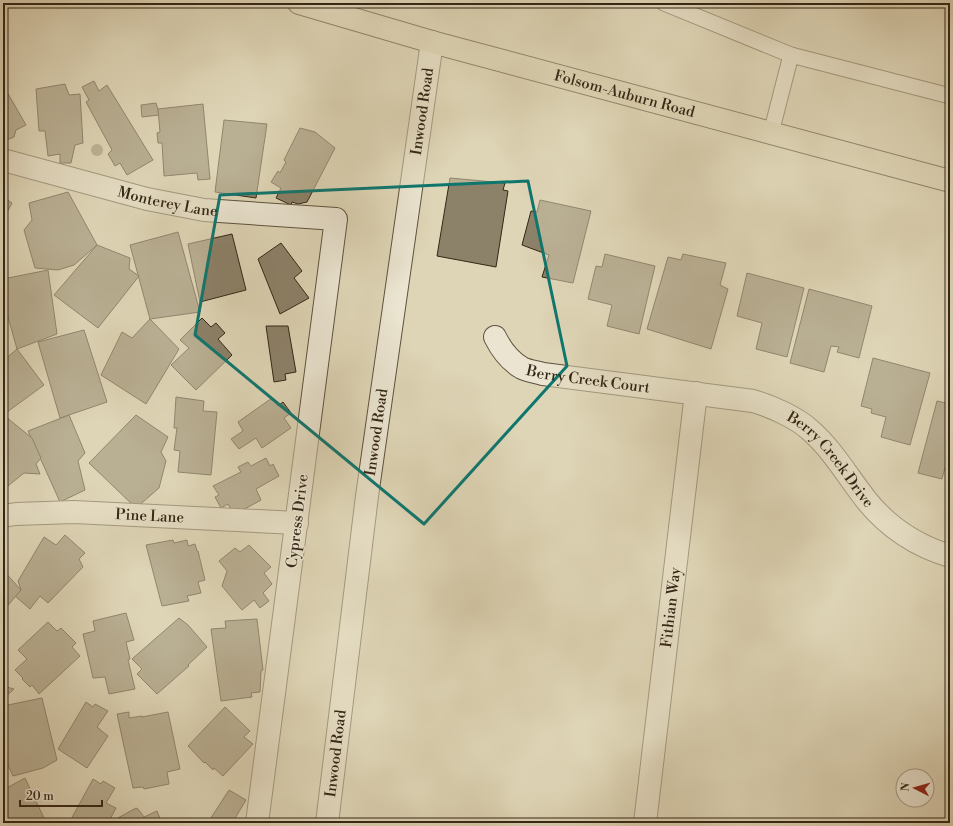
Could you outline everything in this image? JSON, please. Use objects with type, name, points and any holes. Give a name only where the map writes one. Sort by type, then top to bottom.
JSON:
[{"type":"main road","name":"Folsom-Auburn Road","points":[[299,3],[432,42],[950,181]]},
{"type":"street","name":"Inwood Road","points":[[328,823],[367,496],[432,42]]},
{"type":"street","name":"Monterey Lane","points":[[3,160],[147,198],[204,210],[336,219]]},
{"type":"street","name":"Cypress Drive","points":[[257,823],[336,219]]},
{"type":"street","name":"Berry Creek Court","points":[[496,337],[506,355],[522,368],[543,374],[696,393]]},
{"type":"street","name":"Berry Creek Drive","points":[[696,393],[753,400],[773,407],[808,428],[833,453],[867,501],[882,517],[898,531],[916,543],[936,552],[950,556]]},
{"type":"street","name":"Fithian Way","points":[[644,823],[696,393]]},
{"type":"street","name":"Pine Lane","points":[[3,516],[16,514],[74,512],[297,523]]},
{"type":"lane","points":[[664,3],[790,55],[950,96]]},
{"type":"lane","points":[[771,133],[790,55]]},
{"type":"highlighted area","points":[[528,181],[567,366],[424,524],[195,335],[220,195]]},
{"type":"building","points":[[94,81],[99,91],[107,85],[153,160],[127,175],[120,163],[115,166],[108,154],[112,150],[86,102],[89,100],[82,87]]},
{"type":"building","points":[[65,84],[69,95],[80,94],[83,143],[75,145],[71,163],[60,163],[60,154],[48,156],[45,131],[39,131],[36,89]]},
{"type":"building","points":[[3,85],[26,125],[16,130],[14,137],[4,141],[3,141]]},
{"type":"building","points":[[156,103],[159,115],[142,117],[141,105]]},
{"type":"building","points":[[203,104],[210,179],[198,180],[197,173],[164,176],[162,143],[158,143],[157,133],[160,132],[158,109]]},
{"type":"building","points":[[224,120],[267,124],[256,198],[215,192]]},
{"type":"building","points":[[300,128],[315,132],[335,148],[307,202],[298,204],[292,202],[291,205],[276,198],[281,188],[271,182],[278,171],[280,173],[286,162],[284,160]]},
{"type":"building","points":[[450,178],[505,183],[503,190],[508,191],[496,267],[437,256]]},
{"type":"building","points":[[68,192],[97,245],[74,265],[58,270],[35,268],[24,230],[32,220],[29,203]]},
{"type":"building","points":[[3,197],[12,203],[3,220]]},
{"type":"building","points":[[540,200],[591,211],[573,283],[542,277],[549,255],[522,245],[531,211],[537,212]]},
{"type":"building","points":[[178,232],[200,312],[150,319],[130,245]]},
{"type":"building","points":[[232,234],[246,290],[200,302],[188,244]]},
{"type":"building","points":[[281,243],[302,271],[294,278],[309,298],[280,314],[258,259]]},
{"type":"building","points":[[97,245],[130,258],[129,269],[139,276],[98,328],[54,295]]},
{"type":"building","points":[[605,254],[655,266],[639,334],[607,326],[612,305],[588,299],[596,266],[602,267]]},
{"type":"building","points":[[683,254],[726,263],[720,285],[728,289],[711,349],[647,329],[668,257],[681,260]]},
{"type":"building","points":[[48,270],[57,334],[17,349],[3,299],[3,279]]},
{"type":"building","points":[[747,273],[804,288],[787,357],[756,349],[762,323],[737,316]]},
{"type":"building","points":[[809,289],[872,306],[859,358],[837,352],[839,347],[831,346],[824,372],[790,363]]},
{"type":"building","points":[[202,318],[211,327],[216,323],[225,333],[218,339],[232,355],[196,390],[171,365],[189,348],[180,340]]},
{"type":"building","points":[[150,319],[179,349],[146,404],[101,375],[122,332],[132,338]]},
{"type":"building","points":[[266,326],[288,326],[296,372],[285,374],[286,380],[274,382]]},
{"type":"building","points":[[84,330],[107,402],[60,418],[38,342]]},
{"type":"building","points":[[17,349],[44,385],[3,415],[3,361]]},
{"type":"building","points":[[873,358],[930,373],[910,445],[881,437],[886,417],[871,413],[872,409],[861,406]]},
{"type":"building","points":[[176,397],[204,401],[203,411],[217,412],[211,475],[178,472],[180,451],[174,450],[177,428],[174,428]]},
{"type":"building","points":[[272,398],[278,406],[283,402],[291,413],[284,418],[291,428],[262,448],[256,438],[239,449],[231,439],[243,431],[238,422]]},
{"type":"building","points":[[937,401],[950,404],[950,461],[947,460],[942,479],[918,473]]},
{"type":"building","points":[[69,415],[85,453],[78,461],[85,490],[60,502],[28,431]]},
{"type":"building","points":[[136,415],[168,437],[161,452],[166,461],[159,488],[136,508],[89,463]]},
{"type":"building","points":[[6,417],[32,438],[41,458],[36,464],[40,474],[24,473],[3,490],[3,421]]},
{"type":"building","points":[[266,458],[270,466],[273,464],[279,476],[256,489],[261,500],[234,515],[228,504],[221,508],[215,497],[219,495],[213,486],[241,472],[238,467],[248,462],[251,466]]},
{"type":"building","points":[[65,535],[85,553],[79,559],[83,567],[48,603],[40,596],[30,609],[15,596],[21,590],[18,581],[44,537],[56,545]]},
{"type":"building","points":[[173,540],[174,543],[187,540],[188,546],[195,544],[205,580],[198,582],[201,593],[187,596],[189,601],[162,606],[146,545]]},
{"type":"building","points":[[249,545],[271,567],[264,573],[272,584],[263,593],[269,601],[260,608],[254,600],[242,610],[222,586],[227,571],[219,561],[235,548],[240,552]]},
{"type":"building","points":[[3,570],[21,590],[4,610],[3,610]]},
{"type":"building","points":[[126,613],[134,640],[126,642],[130,659],[128,660],[135,689],[109,694],[105,677],[93,678],[83,634],[95,631],[93,621]]},
{"type":"building","points":[[179,618],[188,625],[207,647],[188,665],[189,666],[157,694],[137,674],[142,669],[132,659]]},
{"type":"building","points":[[257,619],[263,670],[261,671],[260,692],[251,693],[252,697],[221,701],[211,629],[226,628],[225,621]]},
{"type":"building","points":[[48,622],[57,631],[61,628],[76,643],[72,647],[80,656],[39,694],[32,685],[30,687],[22,679],[23,678],[15,670],[27,659],[18,650]]},
{"type":"building","points":[[3,686],[14,689],[3,699]]},
{"type":"building","points":[[42,698],[57,760],[43,768],[13,776],[3,754],[3,720],[5,719],[3,706]]},
{"type":"building","points":[[86,702],[93,707],[95,704],[108,711],[97,727],[108,736],[87,768],[58,749]]},
{"type":"building","points":[[225,707],[250,731],[244,737],[253,744],[223,776],[214,768],[213,770],[205,762],[204,763],[188,746]]},
{"type":"building","points":[[129,712],[129,718],[168,712],[180,769],[167,772],[169,784],[144,789],[143,787],[133,788],[117,714]]},
{"type":"building","points":[[25,778],[44,818],[33,823],[3,823],[3,790]]},
{"type":"building","points":[[93,779],[101,784],[103,781],[115,788],[106,803],[116,808],[108,823],[69,823]]},
{"type":"building","points":[[229,790],[246,800],[234,820],[239,823],[205,823],[207,819],[209,821]]},
{"type":"building","points":[[136,808],[144,817],[157,811],[162,823],[118,823],[116,819]]}]
